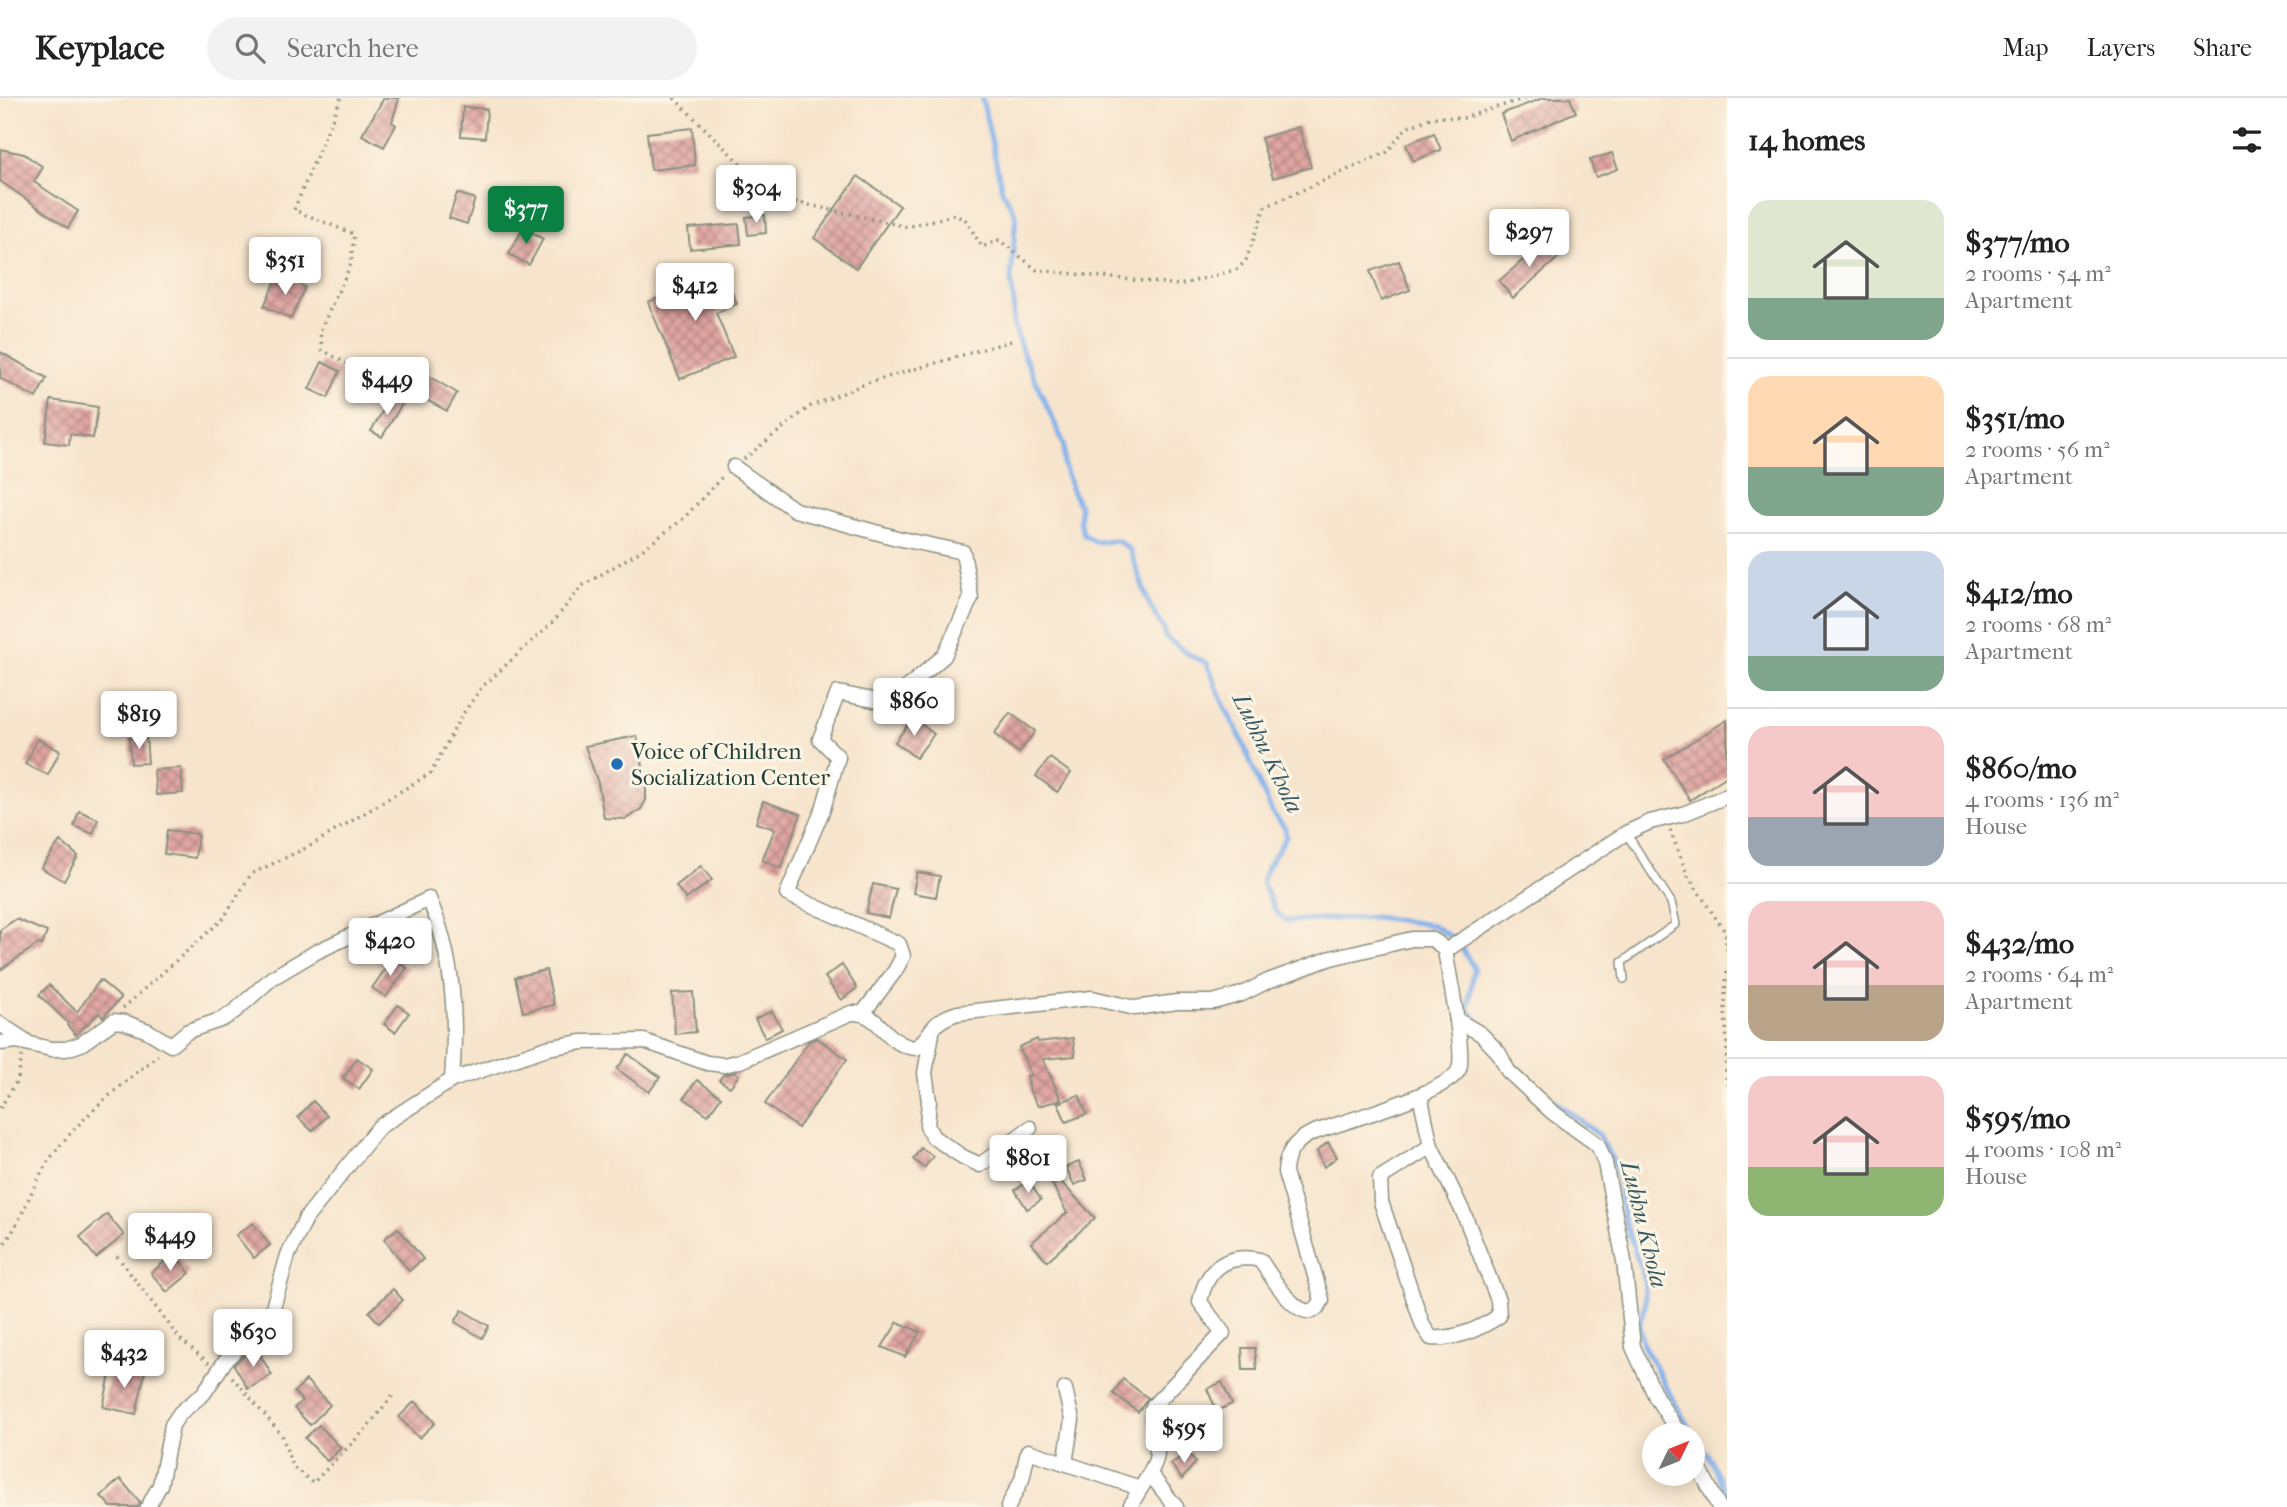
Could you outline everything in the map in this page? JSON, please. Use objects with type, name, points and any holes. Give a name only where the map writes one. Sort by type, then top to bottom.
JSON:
[{"type":"street","points":[[734,467],[795,510],[897,538],[963,552],[971,598],[944,656],[889,703],[838,693],[820,739],[838,757],[822,809],[787,894],[899,944],[903,956],[863,1013]]},
{"type":"street","points":[[1449,948],[1626,834],[1650,822],[1683,814],[1727,796]]},
{"type":"street","points":[[0,1043],[17,1041],[51,1049],[66,1049],[81,1044],[114,1021],[148,1031],[172,1045],[188,1031],[223,1019],[272,978],[316,952],[429,899],[438,920],[454,996],[452,1080]]},
{"type":"street","points":[[148,1507],[160,1485],[172,1425],[180,1413],[204,1393],[220,1367],[272,1311],[288,1255],[306,1218],[379,1127],[452,1080],[547,1048],[582,1042],[644,1041],[707,1063],[724,1065],[740,1061],[851,1013],[863,1013],[871,1017],[892,1039],[905,1047],[916,1048],[934,1025],[946,1016],[958,1013],[1092,998],[1135,1008],[1177,1002],[1213,1002],[1242,994],[1268,981],[1331,958],[1412,939],[1431,939],[1449,948]]},
{"type":"street","points":[[1130,1507],[1150,1474],[1158,1452],[1151,1417],[1153,1406],[1223,1333],[1200,1302],[1202,1289],[1209,1276],[1226,1262],[1247,1257],[1260,1260],[1293,1305],[1302,1311],[1312,1311],[1319,1307],[1322,1300],[1284,1172],[1289,1153],[1303,1137],[1420,1095],[1453,1079],[1460,1068],[1449,948]]},
{"type":"street","points":[[1457,1020],[1481,1034],[1499,1053],[1508,1071],[1552,1112],[1598,1145],[1605,1163],[1625,1261],[1633,1347],[1656,1397],[1672,1423]]},
{"type":"street","points":[[0,1024],[30,1043]]},
{"type":"street","points":[[934,1025],[925,1073],[929,1101],[927,1126],[933,1137],[980,1165],[1030,1128]]},
{"type":"street","points":[[1420,1095],[1431,1146],[1464,1214],[1498,1300],[1499,1316],[1487,1324],[1444,1339],[1432,1338],[1423,1326],[1385,1213],[1379,1187],[1380,1178],[1431,1146]]},
{"type":"street","points":[[1065,1390],[1072,1420],[1065,1463]]},
{"type":"street","points":[[1008,1507],[1022,1479],[1028,1451],[1132,1485],[1138,1490]]},
{"type":"street","points":[[1150,1474],[1177,1507]]},
{"type":"street","points":[[1705,1480],[1719,1507]]},
{"type":"lane","points":[[1624,979],[1622,962],[1676,924],[1671,902],[1626,834]]},
{"type":"path","points":[[341,98],[294,210],[354,234],[351,264],[320,331],[322,350],[390,387]]},
{"type":"path","points":[[674,98],[759,182],[791,201],[908,227],[953,215],[965,219],[982,247],[999,240],[1037,270],[1180,285],[1238,269],[1246,260],[1265,207],[1387,152],[1406,128],[1433,117],[1463,118],[1526,98]]},
{"type":"path","points":[[121,1009],[223,919],[251,874],[310,846],[431,773],[460,718],[481,688],[553,622],[582,586],[642,550],[684,518],[718,479],[809,407],[867,383],[1011,341]]},
{"type":"path","points":[[1664,819],[1688,876],[1725,932],[1727,950]]},
{"type":"path","points":[[1727,972],[1724,1002],[1727,1085]]},
{"type":"path","points":[[0,1108],[18,1079],[23,1055],[30,1043]]},
{"type":"path","points":[[0,1248],[10,1239],[31,1191],[50,1159],[95,1107],[163,1052]]},
{"type":"path","points":[[117,1256],[180,1339],[220,1367],[282,1435],[292,1466],[313,1483],[364,1431],[394,1393]]},
{"type":"building","points":[[384,98],[399,98],[392,122],[396,125],[384,147],[362,135]]},
{"type":"building","points":[[1543,98],[1570,98],[1576,112],[1511,141],[1501,114]]},
{"type":"building","points":[[463,107],[487,109],[485,138],[461,136]]},
{"type":"building","points":[[1299,127],[1311,167],[1273,178],[1261,138]]},
{"type":"building","points":[[692,128],[695,165],[651,170],[647,133]]},
{"type":"building","points":[[1434,133],[1441,150],[1413,161],[1406,144]]},
{"type":"building","points":[[0,149],[24,154],[43,167],[34,182],[78,211],[68,228],[0,181]]},
{"type":"building","points":[[1612,153],[1618,169],[1596,177],[1590,160]]},
{"type":"building","points":[[858,176],[900,206],[856,268],[814,238]]},
{"type":"building","points":[[457,193],[475,199],[467,224],[449,218]]},
{"type":"building","points":[[765,215],[766,233],[748,235],[746,217]]},
{"type":"building","points":[[739,224],[741,244],[690,249],[688,228]]},
{"type":"building","points":[[523,228],[543,239],[529,265],[509,254]]},
{"type":"building","points":[[1545,241],[1559,257],[1513,298],[1499,281]]},
{"type":"building","points":[[1399,261],[1410,290],[1381,301],[1370,271]]},
{"type":"building","points":[[719,264],[737,304],[716,313],[734,357],[680,379],[648,302],[706,278],[704,271]]},
{"type":"building","points":[[278,275],[305,287],[291,319],[264,306]]},
{"type":"building","points":[[0,352],[47,378],[36,398],[0,378]]},
{"type":"building","points":[[322,362],[340,371],[328,398],[309,389]]},
{"type":"building","points":[[415,368],[457,393],[447,411],[404,388]]},
{"type":"building","points":[[391,397],[402,404],[382,437],[371,431]]},
{"type":"building","points":[[51,400],[98,407],[93,438],[70,434],[69,445],[45,442]]},
{"type":"building","points":[[1010,713],[1035,731],[1019,753],[994,734]]},
{"type":"building","points":[[913,718],[934,734],[916,758],[895,742]]},
{"type":"building","points":[[1727,720],[1727,776],[1690,800],[1664,759]]},
{"type":"building","name":"Voice of Children Socialization Center","points":[[637,736],[646,782],[646,800],[641,809],[626,819],[604,818],[598,783],[585,746]]},
{"type":"building","points":[[146,737],[148,763],[131,764],[129,738]]},
{"type":"building","points":[[38,739],[60,751],[48,775],[25,764]]},
{"type":"building","points":[[1050,758],[1071,773],[1057,792],[1036,776]]},
{"type":"building","points":[[181,768],[183,793],[156,795],[154,770]]},
{"type":"building","points":[[763,801],[801,814],[781,868],[762,860],[775,829],[756,823]]},
{"type":"building","points":[[79,811],[98,819],[93,834],[74,826]]},
{"type":"building","points":[[167,830],[198,834],[195,858],[164,854]]},
{"type":"building","points":[[60,841],[78,856],[64,881],[41,868]]},
{"type":"building","points":[[701,866],[712,880],[686,899],[676,886]]},
{"type":"building","points":[[917,872],[940,876],[936,897],[913,893]]},
{"type":"building","points":[[873,884],[896,889],[889,918],[866,913]]},
{"type":"building","points":[[16,919],[47,932],[42,945],[38,944],[0,970],[0,930]]},
{"type":"building","points":[[393,958],[407,968],[386,997],[372,988]]},
{"type":"building","points":[[842,965],[857,988],[841,1000],[825,977]]},
{"type":"building","points":[[546,970],[554,1005],[523,1012],[515,977]]},
{"type":"building","points":[[100,980],[121,998],[103,1017],[99,1013],[76,1035],[68,1023],[39,995],[49,985],[77,1012]]},
{"type":"building","points":[[693,992],[696,1032],[675,1034],[672,993]]},
{"type":"building","points":[[398,1005],[409,1013],[395,1032],[384,1024]]},
{"type":"building","points":[[772,1011],[782,1029],[765,1038],[755,1019]]},
{"type":"building","points":[[817,1038],[847,1059],[798,1128],[765,1104],[809,1041]]},
{"type":"building","points":[[1073,1038],[1075,1056],[1043,1059],[1061,1100],[1038,1106],[1030,1092],[1027,1076],[1031,1075],[1019,1047],[1037,1039],[1038,1042]]},
{"type":"building","points":[[628,1054],[660,1077],[649,1092],[617,1069]]},
{"type":"building","points":[[357,1058],[373,1069],[359,1089],[343,1078]]},
{"type":"building","points":[[735,1072],[739,1075],[730,1087],[719,1080],[723,1075]]},
{"type":"building","points":[[697,1080],[721,1097],[708,1115],[684,1098]]},
{"type":"building","points":[[1079,1095],[1087,1114],[1066,1122],[1058,1103]]},
{"type":"building","points":[[313,1101],[327,1116],[312,1131],[298,1117]]},
{"type":"building","points":[[1328,1142],[1337,1157],[1324,1167],[1317,1151]]},
{"type":"building","points":[[921,1148],[933,1156],[924,1168],[913,1159]]},
{"type":"building","points":[[1079,1162],[1087,1180],[1074,1185],[1066,1167]]},
{"type":"building","points":[[1048,1168],[1095,1218],[1047,1261],[1031,1243],[1067,1213],[1045,1170]]},
{"type":"building","points":[[1029,1181],[1041,1200],[1027,1209],[1015,1190]]},
{"type":"building","points":[[107,1214],[124,1235],[96,1258],[80,1237]]},
{"type":"building","points":[[253,1223],[270,1245],[254,1258],[236,1235]]},
{"type":"building","points":[[398,1228],[423,1259],[409,1271],[384,1239]]},
{"type":"building","points":[[174,1254],[190,1273],[167,1292],[151,1273]]},
{"type":"building","points":[[393,1289],[403,1300],[379,1323],[369,1312]]},
{"type":"building","points":[[462,1310],[489,1326],[482,1338],[455,1322]]},
{"type":"building","points":[[898,1322],[920,1332],[905,1357],[882,1347]]},
{"type":"building","points":[[256,1348],[272,1375],[248,1389],[234,1365]]},
{"type":"building","points":[[1242,1348],[1255,1348],[1257,1370],[1243,1370]]},
{"type":"building","points":[[112,1365],[145,1372],[136,1414],[103,1407]]},
{"type":"building","points":[[1123,1379],[1148,1398],[1138,1412],[1113,1393]]},
{"type":"building","points":[[306,1380],[330,1405],[310,1425],[294,1408],[302,1401],[294,1392]]},
{"type":"building","points":[[1222,1382],[1232,1404],[1217,1411],[1207,1389]]},
{"type":"building","points":[[415,1401],[435,1423],[419,1438],[399,1417]]},
{"type":"building","points":[[1181,1411],[1194,1433],[1181,1442],[1168,1419]]},
{"type":"building","points":[[319,1425],[341,1448],[327,1461],[305,1438]]},
{"type":"building","points":[[1188,1452],[1196,1462],[1182,1479],[1171,1464]]},
{"type":"building","points":[[120,1479],[140,1502],[138,1507],[111,1507],[101,1496]]},
{"type":"waterway","name":"Lubhu Khola","points":[[982,98],[1002,190],[1016,215],[1011,279],[1013,322],[1022,351],[1064,444],[1064,465],[1080,507],[1080,522],[1084,535],[1095,542],[1118,541],[1130,550],[1149,604],[1164,629],[1165,637],[1193,657],[1207,663],[1273,814],[1285,828],[1286,837],[1267,867],[1262,882],[1276,912],[1286,921],[1376,917],[1433,925],[1457,941],[1474,968],[1468,1009],[1494,1038]]},
{"type":"waterway","name":"Lubhu Khola","points":[[1508,1058],[1521,1075]]},
{"type":"waterway","name":"Lubhu Khola","points":[[1531,1083],[1599,1135],[1616,1167],[1624,1219],[1645,1281],[1645,1306],[1639,1324],[1643,1345],[1690,1430],[1712,1462],[1727,1497]]},
{"type":"place","name":"Voice of Children Socialization Center","points":[[617,764]]}]
